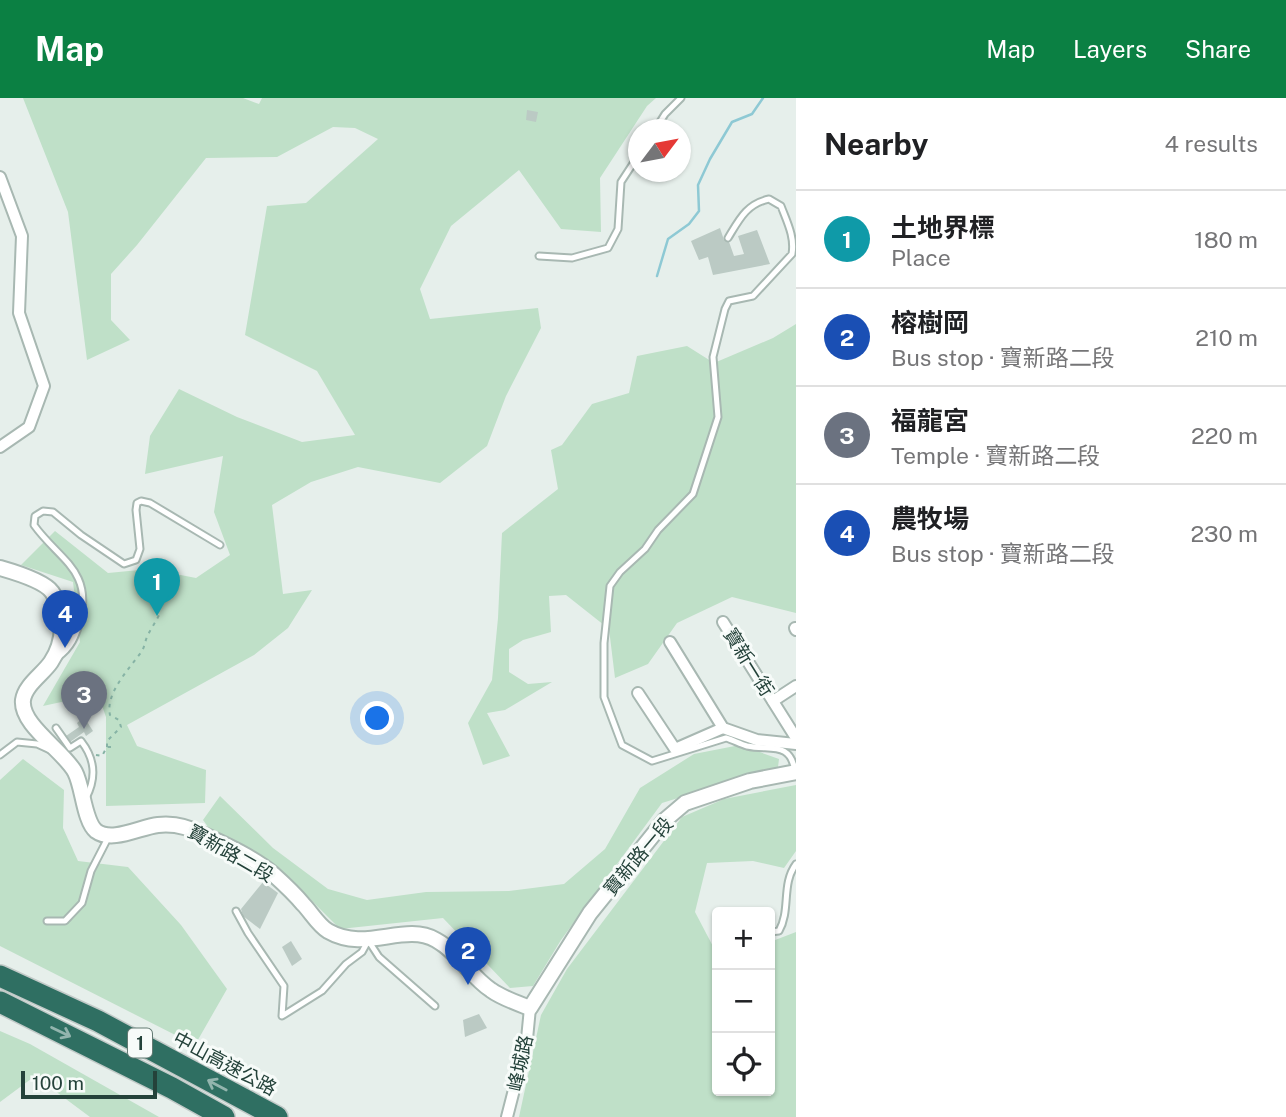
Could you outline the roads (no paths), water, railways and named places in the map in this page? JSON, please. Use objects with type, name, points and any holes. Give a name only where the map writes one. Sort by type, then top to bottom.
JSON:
[{"type":"highway","name":"中山高速公路","points":[[0,976],[98,1021],[277,1117]]},
{"type":"highway","name":"1","points":[[0,1002],[224,1117]]},
{"type":"street","points":[[0,177],[22,236],[19,313],[44,386],[29,427],[0,447]]},
{"type":"street","points":[[0,568],[28,578],[52,591],[62,618],[60,647],[28,688],[23,701],[27,717],[73,767],[81,782],[88,818],[96,831],[109,836]]},
{"type":"street","name":"寶新一街","points":[[723,622],[795,731]]},
{"type":"street","points":[[670,642],[723,728],[757,740],[796,744]]},
{"type":"street","points":[[773,701],[796,686]]},
{"type":"street","points":[[638,693],[675,749],[723,728]]},
{"type":"street","name":"寶新路一段","points":[[530,1008],[590,913],[665,820],[685,803],[750,781],[796,772]]},
{"type":"street","name":"寶新路二段","points":[[109,836],[159,824],[182,825],[272,873],[302,902],[325,930],[346,940],[369,940],[414,933],[436,939],[491,990],[530,1008]]},
{"type":"street","name":"峰城路","points":[[507,1117],[527,1039],[530,1008]]},
{"type":"lane","points":[[661,119],[681,98]]},
{"type":"lane","points":[[539,256],[572,258],[608,248],[618,229],[621,182],[628,172]]},
{"type":"lane","points":[[728,238],[737,219],[762,200],[769,199],[781,205],[795,238],[792,254],[753,296],[729,302],[725,309],[713,357],[718,417],[693,494],[658,530],[645,549],[615,577],[610,586],[604,697],[622,745],[652,761],[726,738],[744,746],[789,753],[796,772]]},
{"type":"lane","points":[[50,663],[68,651],[77,633],[85,603],[83,589],[68,561],[42,537],[34,525],[35,516],[43,510],[53,512],[81,536],[124,564],[136,560],[140,549],[136,510],[137,503],[141,501],[150,503],[220,545]]},
{"type":"lane","points":[[56,728],[70,748],[80,741],[89,753],[94,774],[92,787],[85,801]]},
{"type":"lane","points":[[0,755],[18,742],[37,744],[63,756]]},
{"type":"lane","points":[[47,921],[65,921],[82,903],[91,871],[109,836]]},
{"type":"lane","points":[[775,931],[779,931],[786,919],[785,900],[789,873],[796,864]]},
{"type":"lane","points":[[236,911],[284,986],[282,1016],[322,991],[346,964],[362,951],[369,940],[379,957],[435,1006]]},
{"type":"waterway","points":[[657,276],[668,239],[689,224],[699,211],[698,185],[732,122],[752,114],[763,98]]},
{"type":"place","name":"土地界標","points":[[157,616]]},
{"type":"place","name":"農牧場","points":[[65,648]]},
{"type":"place","name":"福龍宮","points":[[84,729]]},
{"type":"place","name":"榕樹岡","points":[[468,985]]}]
